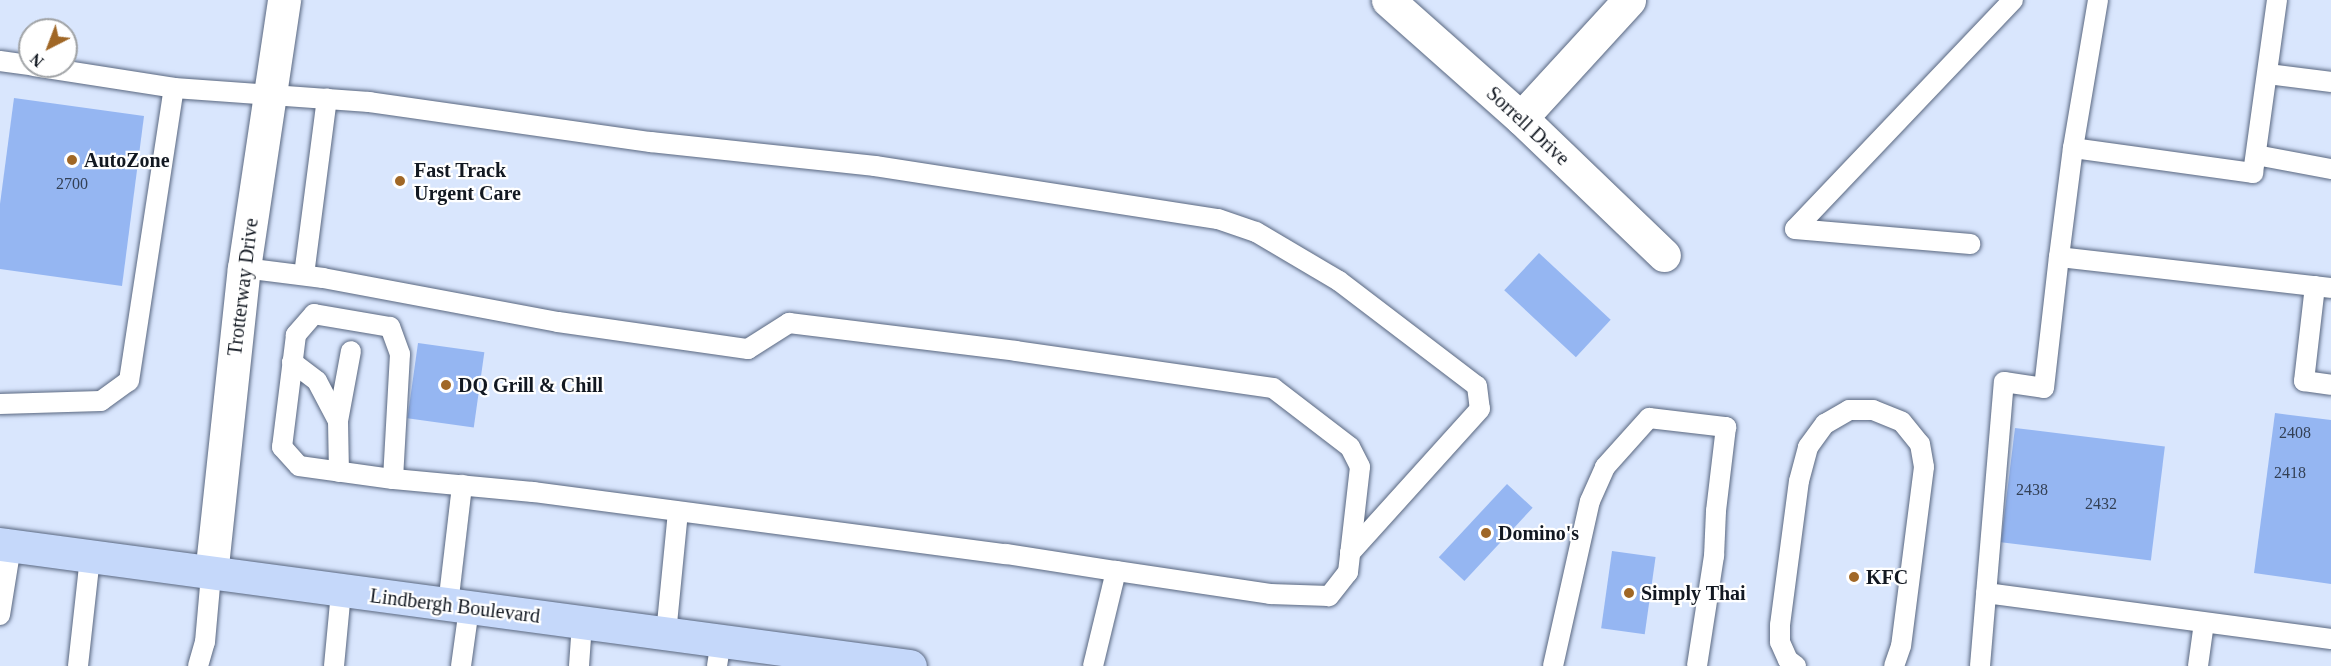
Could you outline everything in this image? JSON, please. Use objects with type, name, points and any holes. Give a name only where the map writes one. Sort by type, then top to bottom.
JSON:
[{"type":"main road","name":"Lindbergh Boulevard","points":[[6,545],[211,575],[666,634],[719,653],[910,666]]},
{"type":"street","name":"Trotterway Drive","points":[[211,575],[244,268],[284,0]]},
{"type":"street","name":"Sorrell Drive","points":[[1388,0],[1521,118],[1664,255]]},
{"type":"street","points":[[1521,118],[1629,0]]},
{"type":"lane","points":[[1970,244],[1795,229],[2013,0]]},
{"type":"lane","points":[[1980,666],[2004,382],[2044,388],[2073,148],[2098,0]]},
{"type":"lane","points":[[2073,148],[2253,173],[2277,0]]},
{"type":"lane","points":[[0,61],[18,64]]},
{"type":"lane","points":[[78,73],[174,88],[327,98],[651,142],[875,166],[1218,219],[1256,232],[1339,281],[1477,386],[1480,410],[1350,553]]},
{"type":"lane","points":[[2268,74],[2331,82]]},
{"type":"lane","points":[[0,404],[102,401],[129,381],[174,88]]},
{"type":"lane","points":[[304,275],[327,98]]},
{"type":"lane","points":[[2256,155],[2331,169]]},
{"type":"lane","points":[[2059,257],[2323,287],[2304,381],[2331,385]]},
{"type":"lane","points":[[244,268],[304,275],[552,321],[748,349],[789,324],[1016,351],[1273,388],[1350,447],[1360,467],[1348,572],[1329,596],[1270,594],[1006,554],[462,485],[393,479],[339,472],[299,466],[282,447],[296,335],[314,314],[390,327],[400,354],[393,479]]},
{"type":"lane","points":[[339,472],[338,421],[351,351]]},
{"type":"lane","points":[[292,362],[317,381],[338,421]]},
{"type":"lane","points":[[1796,666],[1788,660],[1780,642],[1780,625],[1799,481],[1808,447],[1825,424],[1849,410],[1873,410],[1902,422],[1920,444],[1924,467],[1901,646],[1894,666]]},
{"type":"lane","points":[[1553,666],[1590,501],[1605,467],[1649,418],[1726,427],[1716,511],[1714,556],[1697,666]]},
{"type":"lane","points":[[461,666],[458,607],[462,485]]},
{"type":"lane","points":[[666,634],[678,512]]},
{"type":"lane","points":[[0,615],[6,545]]},
{"type":"lane","points":[[78,666],[90,557]]},
{"type":"lane","points":[[1094,666],[1116,571]]},
{"type":"lane","points":[[198,666],[205,642],[211,575]]},
{"type":"lane","points":[[334,666],[341,592]]},
{"type":"lane","points":[[1986,593],[2331,639]]},
{"type":"lane","points":[[2198,666],[2205,622]]},
{"type":"lane","points":[[579,666],[582,623]]},
{"type":"building","name":"AutoZone","points":[[14,98],[144,116],[122,286],[0,269],[0,204]]},
{"type":"building","points":[[1539,253],[1611,320],[1576,357],[1504,290]]},
{"type":"building","name":"DQ Grill & Chill","points":[[418,343],[484,352],[474,428],[407,418]]},
{"type":"building","points":[[2275,413],[2331,420],[2331,584],[2254,573]]},
{"type":"building","points":[[2015,428],[2165,446],[2151,561],[2001,542]]},
{"type":"building","name":"Domino's","points":[[1507,484],[1533,508],[1464,581],[1439,557]]},
{"type":"building","name":"Simply Thai","points":[[1612,551],[1656,557],[1645,634],[1601,628]]},
{"type":"place","name":"AutoZone","points":[[72,160]]},
{"type":"place","name":"Fast Track Urgent Care","points":[[400,181]]},
{"type":"place","name":"DQ Grill & Chill","points":[[446,385]]},
{"type":"place","name":"Domino's","points":[[1486,533]]},
{"type":"place","name":"KFC","points":[[1854,577]]},
{"type":"place","name":"Simply Thai","points":[[1629,593]]}]
